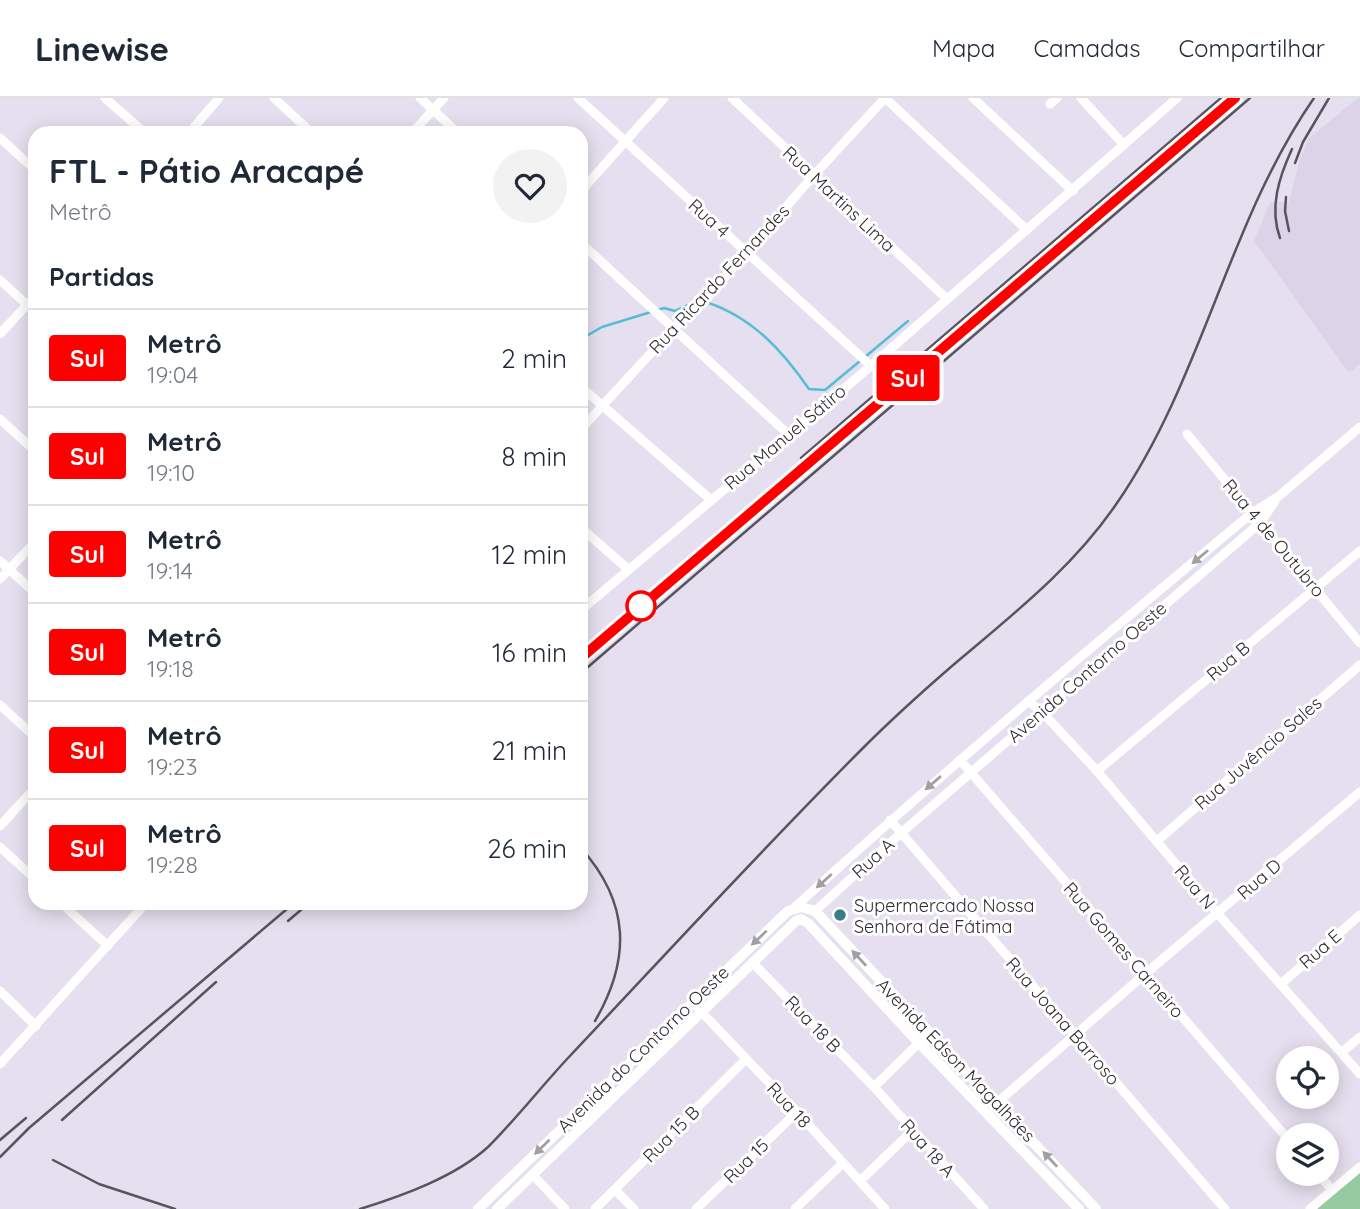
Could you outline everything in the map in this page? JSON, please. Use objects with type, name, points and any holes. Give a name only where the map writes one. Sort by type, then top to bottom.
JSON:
[{"type":"street","points":[[105,98],[137,126]]},
{"type":"street","points":[[195,126],[219,98]]},
{"type":"street","points":[[274,98],[304,126]]},
{"type":"street","points":[[420,98],[450,126]]},
{"type":"street","points":[[418,126],[444,98]]},
{"type":"street","name":"Rua 4","points":[[578,98],[871,366]]},
{"type":"street","points":[[588,183],[664,98]]},
{"type":"street","name":"Rua Martins Lima","points":[[732,98],[947,299]]},
{"type":"street","points":[[885,98],[1027,230]]},
{"type":"street","name":"Rua Ricardo Fernandes","points":[[588,421],[674,328],[704,301],[885,98]]},
{"type":"street","points":[[973,98],[1073,191]]},
{"type":"street","points":[[1081,98],[1124,145]]},
{"type":"street","name":"Rua Manuel Sátiro","points":[[588,604],[871,366],[1177,98]]},
{"type":"street","points":[[0,138],[28,164]]},
{"type":"street","points":[[588,249],[788,434]]},
{"type":"street","points":[[0,280],[26,305],[0,334]]},
{"type":"street","points":[[588,393],[710,499]]},
{"type":"street","points":[[0,419],[28,444]]},
{"type":"street","name":"Avenida Contorno Oeste","points":[[794,908],[890,820],[1028,701],[1252,513],[1279,496],[1360,427]]},
{"type":"street","name":"Rua 4 de Outubro","points":[[1187,434],[1360,643]]},
{"type":"street","name":"Avenida Contorno Oeste","points":[[901,833],[1261,522],[1279,496]]},
{"type":"street","points":[[588,534],[628,569]]},
{"type":"street","points":[[0,579],[28,549]]},
{"type":"street","name":"Rua B","points":[[1097,771],[1360,551]]},
{"type":"street","points":[[0,561],[28,587]]},
{"type":"street","points":[[1150,598],[1160,610]]},
{"type":"street","name":"Rua Juvêncio Sales","points":[[1157,841],[1360,666]]},
{"type":"street","name":"Rua N","points":[[1028,701],[1042,712],[1097,771],[1218,914],[1360,1074]]},
{"type":"street","points":[[0,705],[28,731]]},
{"type":"street","name":"Rua Gomes Carneiro","points":[[960,760],[1276,1125]]},
{"type":"street","name":"Rua D","points":[[998,1102],[1144,974],[1360,792]]},
{"type":"street","points":[[0,826],[28,796]]},
{"type":"street","points":[[890,820],[901,833]]},
{"type":"street","name":"Rua A","points":[[815,911],[901,833]]},
{"type":"street","name":"Rua Joana Barroso","points":[[901,833],[1225,1209]]},
{"type":"street","points":[[864,844],[875,856]]},
{"type":"street","points":[[0,847],[28,873]]},
{"type":"street","points":[[847,859],[858,872]]},
{"type":"street","points":[[794,908],[805,907],[815,911]]},
{"type":"street","name":"Avenida do Contorno Oeste","points":[[478,1209],[610,1080],[794,908]]},
{"type":"street","points":[[69,910],[108,946]]},
{"type":"street","points":[[0,1064],[140,910]]},
{"type":"street","name":"Avenida Edson Magalhães","points":[[815,911],[998,1102],[1096,1209]]},
{"type":"street","name":"Rua E","points":[[1281,984],[1360,915]]},
{"type":"street","name":"Avenida do Contorno Oeste","points":[[498,1208],[797,920],[808,923]]},
{"type":"street","name":"Avenida Edson Magalhães","points":[[808,923],[1079,1209]]},
{"type":"street","name":"Rua 18 B","points":[[752,962],[874,1087]]},
{"type":"street","points":[[0,991],[36,1026]]},
{"type":"street","name":"Rua 18","points":[[692,1002],[885,1209]]},
{"type":"street","points":[[874,1087],[929,1033]]},
{"type":"street","points":[[1342,1052],[1360,1037]]},
{"type":"street","name":"Rua 15 B","points":[[595,1209],[746,1059]]},
{"type":"street","points":[[610,1080],[620,1090]]},
{"type":"street","name":"Rua 18 A","points":[[874,1087],[984,1209]]},
{"type":"street","points":[[594,1096],[604,1106]]},
{"type":"street","name":"Rua 15","points":[[695,1209],[797,1112]]},
{"type":"street","points":[[860,1181],[912,1131]]},
{"type":"street","points":[[795,1209],[843,1163]]},
{"type":"street","points":[[1310,1209],[1360,1167]]},
{"type":"street","points":[[533,1175],[565,1209]]},
{"type":"street","points":[[1328,1186],[1332,1190]]},
{"type":"street","points":[[615,1189],[634,1209]]},
{"type":"street","points":[[490,1197],[498,1208]]},
{"type":"shaded area","points":[[1358,98],[1360,364],[1349,373],[1254,241],[1270,202],[1289,202],[1299,162],[1309,138]]},
{"type":"green space","points":[[1360,1172],[1360,1209],[1317,1209]]},
{"type":"waterway","points":[[657,310],[664,308],[675,311],[699,300]]},
{"type":"waterway","points":[[706,302],[738,316],[765,336],[809,389],[825,390],[860,361]]},
{"type":"waterway","points":[[588,335],[602,327],[651,312]]},
{"type":"waterway","points":[[865,357],[908,321]]},
{"type":"railway","points":[[801,458],[1221,98]]},
{"type":"railway","points":[[588,667],[1250,98]]},
{"type":"railway","points":[[360,1209],[410,1192],[444,1176],[460,1168],[488,1147],[715,901],[864,747],[1041,590],[1100,527],[1147,455],[1172,404],[1259,196],[1284,146],[1314,98]]},
{"type":"railway","points":[[1295,163],[1303,142],[1329,98]]},
{"type":"railway","points":[[1280,238],[1275,215],[1277,193],[1292,149]]},
{"type":"railway","points":[[1286,197],[1285,211],[1289,231]]},
{"type":"railway","points":[[588,652],[818,455]]},
{"type":"railway","points":[[588,857],[609,890],[620,932],[615,976],[595,1021]]},
{"type":"railway","points":[[0,1157],[29,1128],[286,910]]},
{"type":"railway","points":[[288,921],[301,910]]},
{"type":"railway","points":[[62,1120],[216,982]]},
{"type":"railway","points":[[0,1140],[26,1118]]},
{"type":"railway","points":[[53,1160],[99,1184],[175,1209]]},
{"type":"metro line","name":"Sul","points":[[588,652],[1235,98]]},
{"type":"place","name":"Supermercado Nossa Senhora de Fátima","points":[[840,915]]}]
